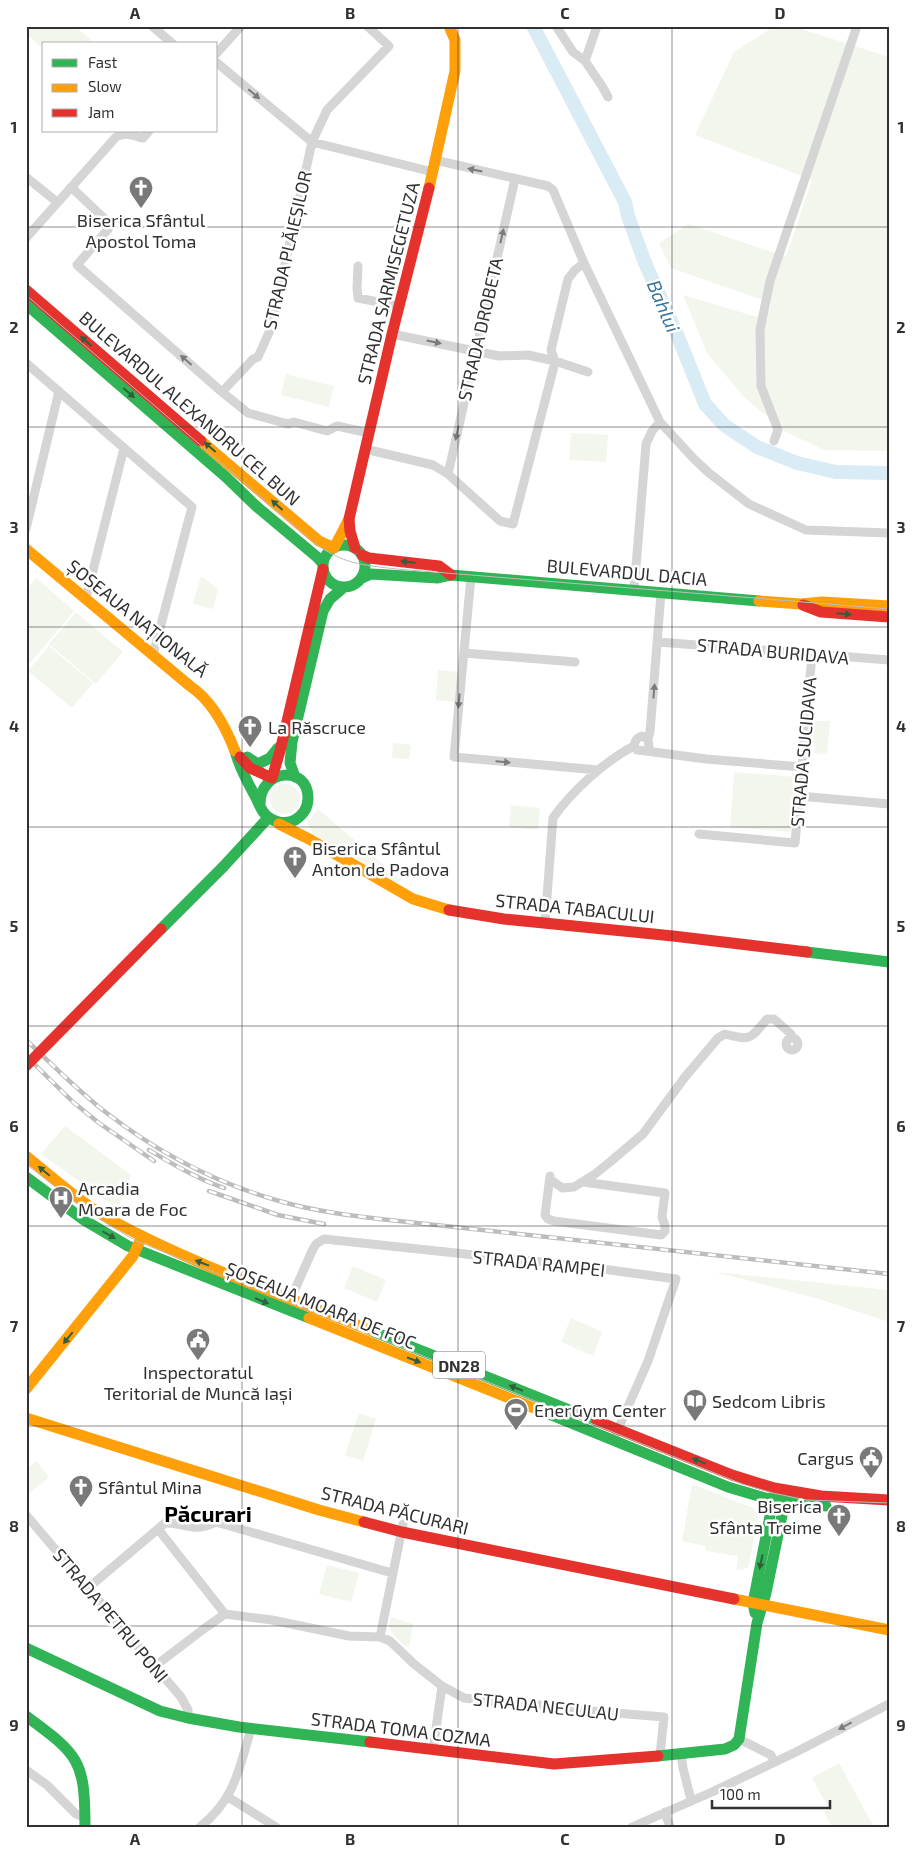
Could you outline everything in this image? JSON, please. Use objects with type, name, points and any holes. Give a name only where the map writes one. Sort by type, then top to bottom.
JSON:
[{"type":"main road","name":"STRADA SARMISEGETUZA","points":[[358,552],[347,521],[434,166],[455,71],[455,40],[449,26]]},
{"type":"main road","name":"BULEVARDUL ALEXANDRU CEL BUN","points":[[26,290],[307,532],[334,548]]},
{"type":"main road","name":"BULEVARDUL ALEXANDRU CEL BUN","points":[[26,304],[317,557],[322,567]]},
{"type":"main road","points":[[307,532],[329,535],[347,521]]},
{"type":"main road","points":[[274,821],[260,804],[263,788],[272,778],[283,740],[321,582],[325,556],[334,548],[347,521]]},
{"type":"main road","points":[[334,548],[347,545],[369,558],[439,566],[451,575]]},
{"type":"main road","name":"ȘOSEAUA NAȚIONALĂ","points":[[26,549],[202,694],[234,749],[250,768],[272,778]]},
{"type":"main road","points":[[358,552],[365,566],[362,578]]},
{"type":"main road","points":[[322,567],[324,575],[329,582],[343,588]]},
{"type":"main road","points":[[26,1066],[223,867],[274,821],[292,822],[302,815],[306,808],[308,795],[304,784],[295,776],[290,763],[292,742],[323,611],[330,600],[343,588],[354,585],[362,578],[371,574],[438,578],[451,575]]},
{"type":"main road","name":"BULEVARDUL DACIA","points":[[451,575],[801,604],[822,602],[889,606]]},
{"type":"main road","name":"BULEVARDUL DACIA","points":[[801,604],[821,612],[889,618]]},
{"type":"main road","points":[[225,733],[247,757],[258,764],[270,759],[283,740]]},
{"type":"main road","name":"ȘOSEAUA NAȚIONALĂ","points":[[234,749],[238,764],[260,804]]},
{"type":"main road","points":[[272,778],[284,774],[295,776]]},
{"type":"main road","points":[[302,815],[302,825],[311,840]]},
{"type":"main road","name":"STRADA TABACULUI","points":[[274,821],[414,898],[434,907],[459,913],[889,962]]},
{"type":"main road","name":"DN28","points":[[26,1156],[93,1208],[142,1236]]},
{"type":"main road","name":"ȘOSEAUA MOARA DE FOC","points":[[26,1177],[72,1212],[111,1237],[136,1250],[506,1396],[728,1487],[765,1498],[785,1501]]},
{"type":"main road","points":[[26,1389],[133,1256],[142,1236]]},
{"type":"main road","name":"ȘOSEAUA MOARA DE FOC","points":[[142,1236],[186,1257],[732,1475],[778,1490],[828,1498],[889,1500]]},
{"type":"main road","name":"STRADA PĂCURARI","points":[[26,1410],[403,1528]]},
{"type":"main road","name":"STRADA PĂCURARI","points":[[26,1418],[319,1510],[759,1600]]},
{"type":"main road","points":[[732,1475],[781,1497],[785,1501],[759,1600]]},
{"type":"main road","points":[[739,1739],[757,1623],[770,1516],[765,1498]]},
{"type":"main road","name":"DN28","points":[[785,1501],[829,1507],[889,1508]]},
{"type":"main road","points":[[759,1600],[889,1622]]},
{"type":"main road","points":[[759,1600],[889,1630]]},
{"type":"main road","name":"STRADA TOMA COZMA","points":[[26,1648],[142,1703],[188,1718],[251,1729],[554,1764],[681,1754],[725,1748],[734,1745],[739,1739]]},
{"type":"main road","points":[[26,1716],[70,1749],[76,1756],[84,1775],[85,1822]]},
{"type":"street","points":[[152,26],[170,42]]},
{"type":"street","points":[[218,52],[241,26]]},
{"type":"street","name":"STRADA PLĂIEȘILOR","points":[[222,392],[252,359],[258,357],[272,328],[312,142],[327,110],[389,46],[367,26]]},
{"type":"street","points":[[556,26],[573,52],[585,61],[608,97]]},
{"type":"street","points":[[585,61],[598,26]]},
{"type":"street","points":[[774,441],[778,430],[761,386],[760,330],[763,310],[770,281],[856,26]]},
{"type":"street","points":[[218,64],[312,142],[548,186],[553,190],[584,263],[660,422],[709,473],[749,504],[806,530],[889,533]]},
{"type":"street","points":[[26,238],[116,137],[120,134],[128,133],[143,138],[148,132]]},
{"type":"street","points":[[26,177],[57,202]]},
{"type":"street","name":"STRADA DROBETA","points":[[448,474],[515,179]]},
{"type":"street","points":[[70,187],[108,222],[109,228],[77,265],[222,392],[248,413],[288,424],[294,422],[327,431],[337,426],[369,433]]},
{"type":"street","points":[[365,450],[433,465],[448,474],[500,522],[513,524],[555,361],[551,350],[568,279],[574,270],[584,263]]},
{"type":"street","points":[[358,266],[356,288],[358,298],[399,306]]},
{"type":"street","points":[[392,334],[499,356],[528,355],[555,361],[588,372]]},
{"type":"street","points":[[26,363],[192,507],[153,655]]},
{"type":"street","points":[[26,528],[59,391]]},
{"type":"street","points":[[634,590],[646,444],[652,431],[660,422]]},
{"type":"street","points":[[86,598],[124,448]]},
{"type":"street","points":[[471,577],[454,757],[598,770]]},
{"type":"street","points":[[646,751],[649,748],[648,739],[661,593]]},
{"type":"street","name":"STRADA BURIDAVA","points":[[658,642],[889,660]]},
{"type":"street","points":[[464,652],[575,662]]},
{"type":"street","name":"STRADA SUCIDAVA","points":[[698,834],[795,843],[812,655]]},
{"type":"street","points":[[545,923],[553,818],[562,805],[598,770],[634,746],[638,738],[642,736],[648,739]]},
{"type":"street","points":[[634,746],[637,750],[706,759],[802,767]]},
{"type":"street","points":[[799,796],[889,804]]},
{"type":"street","points":[[583,1182],[665,1193],[662,1217],[665,1226],[664,1232],[661,1235],[548,1219],[545,1215],[550,1178],[562,1188],[574,1187],[595,1174],[643,1134],[685,1077],[718,1038],[725,1034],[746,1039],[752,1036],[767,1019],[774,1019],[791,1034],[791,1038]]},
{"type":"street","name":"STRADA RAMPEI","points":[[286,1310],[312,1251],[316,1244],[324,1240],[588,1267],[676,1279],[648,1361],[618,1429]]},
{"type":"street","points":[[613,1441],[618,1429]]},
{"type":"street","name":"STRADA PETRU PONI","points":[[26,1514],[155,1666],[184,1703],[188,1710],[188,1718]]},
{"type":"street","points":[[88,1588],[165,1523],[174,1522],[193,1527],[216,1522],[392,1573]]},
{"type":"street","points":[[155,1666],[225,1614],[272,1620],[348,1636],[380,1637],[403,1528]]},
{"type":"street","points":[[158,1529],[225,1614]]},
{"type":"street","name":"STRADA NECULAU","points":[[380,1637],[390,1641],[414,1664],[442,1686],[455,1694],[473,1700],[522,1705],[557,1705],[578,1710],[664,1717],[660,1755]]},
{"type":"street","points":[[433,1750],[442,1686]]},
{"type":"street","points":[[632,1827],[712,1792],[889,1704]]},
{"type":"street","points":[[200,1827],[218,1810],[228,1797],[234,1784],[251,1729]]},
{"type":"street","points":[[739,1739],[771,1755],[774,1762]]},
{"type":"street","points":[[681,1754],[691,1800]]},
{"type":"street","points":[[26,1770],[47,1785],[85,1822]]},
{"type":"street","points":[[228,1797],[276,1827]]},
{"type":"street","points":[[666,1812],[670,1827]]},
{"type":"shaded area","points":[[26,26],[75,26],[94,42],[42,42],[42,48],[26,33]]},
{"type":"shaded area","points":[[775,26],[792,26],[889,57],[889,451],[824,450],[784,431],[744,397],[707,353],[683,295],[767,320],[771,303],[671,268],[659,243],[689,224],[786,257],[812,180],[695,135],[734,52]]},
{"type":"shaded area","points":[[286,374],[334,386],[329,407],[281,395]]},
{"type":"shaded area","points":[[571,433],[608,435],[606,462],[569,460]]},
{"type":"shaded area","points":[[201,576],[218,589],[213,609],[193,604]]},
{"type":"shaded area","points":[[36,578],[74,611],[26,668],[26,590]]},
{"type":"shaded area","points":[[76,612],[123,652],[96,684],[49,644]]},
{"type":"shaded area","points":[[49,646],[93,683],[72,708],[28,671]]},
{"type":"shaded area","points":[[438,670],[458,672],[455,702],[436,700]]},
{"type":"shaded area","points":[[813,721],[830,721],[827,754],[814,753],[815,744],[811,743]]},
{"type":"shaded area","points":[[393,743],[411,745],[409,759],[392,758]]},
{"type":"shaded area","points":[[734,772],[796,777],[791,832],[730,827]]},
{"type":"shaded area","points":[[285,784],[296,788],[300,799],[296,810],[285,814],[274,810],[270,799],[274,788]]},
{"type":"shaded area","points":[[511,805],[540,808],[538,830],[509,827]]},
{"type":"shaded area","points":[[318,809],[401,880],[397,883],[313,834],[307,822]]},
{"type":"shaded area","points":[[65,1126],[131,1175],[118,1209],[41,1154]]},
{"type":"shaded area","points":[[353,1266],[386,1280],[377,1302],[344,1288]]},
{"type":"shaded area","points":[[715,1272],[889,1290],[889,1322],[819,1299]]},
{"type":"shaded area","points":[[571,1318],[602,1332],[593,1356],[561,1342]]},
{"type":"shaded area","points":[[359,1413],[376,1419],[363,1461],[345,1455]]},
{"type":"shaded area","points":[[36,1461],[49,1477],[26,1496],[26,1469]]},
{"type":"shaded area","points":[[692,1484],[753,1508],[758,1515],[749,1566],[742,1570],[736,1570],[738,1556],[706,1551],[705,1546],[682,1541]]},
{"type":"shaded area","points":[[327,1565],[359,1573],[351,1602],[319,1594]]},
{"type":"shaded area","points":[[391,1617],[413,1624],[409,1647],[394,1636],[389,1626]]},
{"type":"shaded area","points":[[839,1763],[874,1827],[832,1827],[824,1812],[829,1809],[812,1778]]},
{"type":"waterway","name":"Bahlui","points":[[533,26],[625,202],[628,216],[645,263],[679,339],[705,404],[724,425],[757,447],[797,463],[836,472],[889,473]]},
{"type":"tram line","points":[[26,295],[313,542],[343,559],[397,569],[889,609]]},
{"type":"tram line","points":[[26,1164],[95,1216],[139,1242],[742,1484],[806,1500],[889,1503]]},
{"type":"railway","points":[[26,1040],[76,1088],[128,1129],[192,1167],[237,1187],[283,1202],[319,1210],[380,1219],[889,1274]]},
{"type":"railway","points":[[26,1056],[73,1102],[99,1123],[154,1161]]},
{"type":"railway","points":[[149,1150],[195,1176],[224,1188]]},
{"type":"railway","points":[[209,1191],[278,1215],[324,1224]]},
{"type":"traffic: fast","points":[[26,304],[226,477],[256,506],[323,564]]},
{"type":"traffic: fast","points":[[348,545],[356,548],[362,554],[365,566],[362,578],[356,584],[340,587],[332,584],[326,578],[323,562],[326,554],[332,548],[348,545]]},
{"type":"traffic: fast","points":[[362,578],[371,574],[438,578],[451,575],[759,601]]},
{"type":"traffic: fast","points":[[295,777],[290,763],[292,742],[323,611],[330,599],[343,588]]},
{"type":"traffic: fast","points":[[247,757],[258,764],[270,758],[278,748]]},
{"type":"traffic: fast","points":[[235,751],[243,774],[261,809],[270,819],[278,822],[291,822],[298,818],[307,805],[306,787],[293,776],[284,775],[275,778],[262,792],[260,804]]},
{"type":"traffic: fast","points":[[223,867],[268,818]]},
{"type":"traffic: fast","points":[[161,929],[223,867]]},
{"type":"traffic: fast","points":[[807,952],[889,962]]},
{"type":"traffic: fast","points":[[26,1177],[84,1220],[128,1246],[309,1318]]},
{"type":"traffic: fast","points":[[372,1331],[597,1421]]},
{"type":"traffic: fast","points":[[539,1410],[728,1487],[765,1498],[826,1506]]},
{"type":"traffic: fast","points":[[658,1756],[725,1749],[734,1745],[739,1739],[757,1623],[766,1593],[785,1501],[777,1496]]},
{"type":"traffic: fast","points":[[755,1613],[753,1603],[770,1516],[765,1498]]},
{"type":"traffic: fast","points":[[26,1648],[160,1711],[239,1727],[370,1742]]},
{"type":"traffic: fast","points":[[26,1716],[58,1740],[75,1761],[83,1787],[85,1827]]},
{"type":"traffic: slow","points":[[429,188],[455,71],[455,40],[449,26]]},
{"type":"traffic: slow","points":[[201,441],[319,541],[334,548],[349,519]]},
{"type":"traffic: slow","points":[[26,549],[198,692],[217,715],[235,751]]},
{"type":"traffic: slow","points":[[759,601],[889,606]]},
{"type":"traffic: slow","points":[[279,824],[311,840],[413,899],[449,910]]},
{"type":"traffic: slow","points":[[26,1156],[88,1206],[142,1236],[207,1266],[372,1331]]},
{"type":"traffic: slow","points":[[26,1389],[133,1256],[142,1236]]},
{"type":"traffic: slow","points":[[309,1318],[539,1410]]},
{"type":"traffic: slow","points":[[26,1418],[319,1510],[364,1522]]},
{"type":"traffic: slow","points":[[734,1599],[889,1630]]},
{"type":"traffic: jam","points":[[355,548],[349,519],[392,334],[429,188]]},
{"type":"traffic: jam","points":[[26,290],[201,441]]},
{"type":"traffic: jam","points":[[362,555],[369,558],[439,566],[451,575]]},
{"type":"traffic: jam","points":[[240,757],[250,768],[272,778],[323,569]]},
{"type":"traffic: jam","points":[[803,605],[821,612],[889,617]]},
{"type":"traffic: jam","points":[[449,910],[504,919],[807,952]]},
{"type":"traffic: jam","points":[[26,1066],[161,929]]},
{"type":"traffic: jam","points":[[597,1421],[732,1475],[774,1488],[821,1496],[889,1500]]},
{"type":"traffic: jam","points":[[364,1522],[402,1532],[734,1599]]},
{"type":"traffic: jam","points":[[370,1742],[554,1764],[658,1756]]},
{"type":"place","name":"Biserica Sfântul Apostol Toma","points":[[141,209]]},
{"type":"place","name":"La Răscruce","points":[[250,748]]},
{"type":"place","name":"Biserica Sfântul Anton de Padova","points":[[295,879]]},
{"type":"place","name":"Arcadia Moara de Foc","points":[[61,1219]]},
{"type":"place","name":"Inspectoratul Teritorial de Muncă Iași","points":[[198,1361]]},
{"type":"place","name":"Sedcom Libris","points":[[695,1422]]},
{"type":"place","name":"EnerGym Center","points":[[516,1431]]},
{"type":"place","name":"Cargus","points":[[871,1479]]},
{"type":"place","name":"Sfântul Mina","points":[[81,1508]]},
{"type":"place","name":"Biserica Sfânta Treime","points":[[839,1537]]},
{"type":"district","name":"Păcurari","points":[[208,1513]]}]
